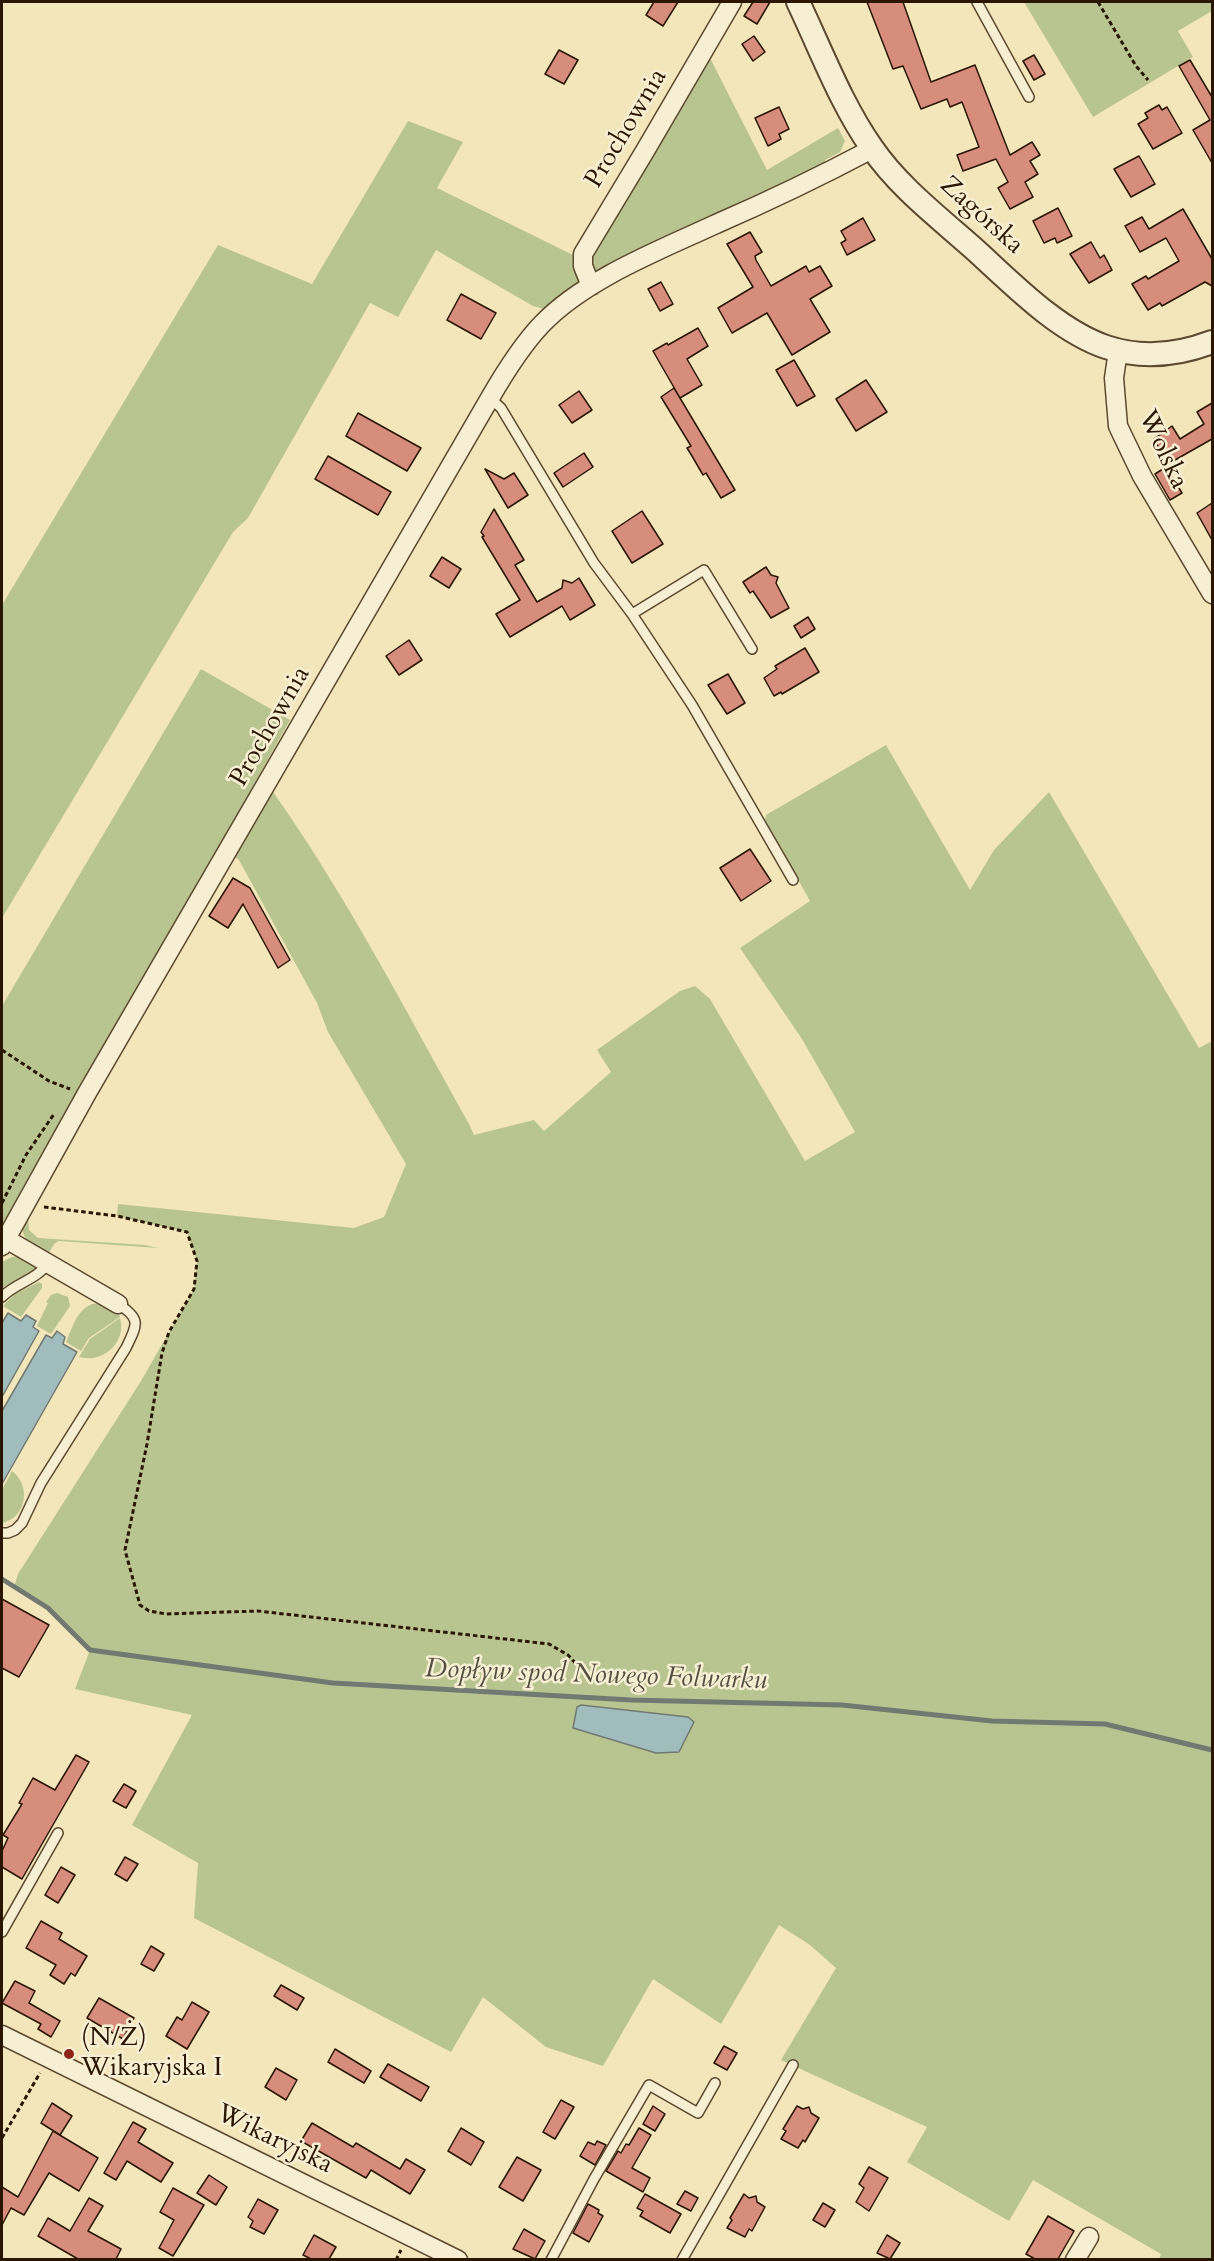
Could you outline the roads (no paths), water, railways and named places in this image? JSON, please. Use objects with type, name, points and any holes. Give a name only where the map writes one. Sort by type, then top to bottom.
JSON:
[{"type":"street","name":"Prochownia","points":[[591,286],[583,266],[583,254],[732,2]]},
{"type":"street","name":"Zagórska","points":[[798,2],[857,126],[888,170],[1051,316],[1096,344],[1135,354],[1180,352],[1212,342]]},
{"type":"street","name":"Prochownia","points":[[4,1243],[87,1093],[514,359],[543,323],[565,303],[591,286],[660,250],[781,195],[872,149]]},
{"type":"street","name":"Wolska","points":[[1118,351],[1114,378],[1118,426],[1142,476],[1212,594]]},
{"type":"street","points":[[4,1243],[48,1263],[118,1304]]},
{"type":"street","name":"Wikaryjska","points":[[2,2035],[458,2259]]},
{"type":"street","points":[[1075,2259],[1089,2236]]},
{"type":"lane","points":[[977,2],[1029,98]]},
{"type":"lane","points":[[490,398],[501,408],[594,563],[632,614],[692,705],[793,880]]},
{"type":"lane","points":[[632,614],[704,570],[752,649]]},
{"type":"lane","points":[[2,1297],[6,1292],[36,1276],[48,1263]]},
{"type":"lane","points":[[2,1533],[15,1530],[22,1522],[41,1483],[126,1348],[134,1332],[135,1321],[132,1312],[118,1304]]},
{"type":"lane","points":[[2,1932],[58,1833]]},
{"type":"lane","points":[[682,2259],[793,2065]]},
{"type":"lane","points":[[551,2259],[649,2085],[698,2113],[715,2083]]},
{"type":"water","points":[[8,1313],[21,1321],[26,1315],[36,1321],[33,1327],[39,1331],[2,1397],[2,1323]]},
{"type":"water","points":[[57,1331],[65,1337],[63,1344],[77,1352],[2,1484],[2,1411],[46,1335],[52,1338]]},
{"type":"water","points":[[581,1705],[688,1717],[694,1722],[679,1752],[656,1753],[573,1728],[577,1707]]},
{"type":"waterway","name":"Dopływ spod Nowego Folwarku","points":[[2,1579],[48,1608],[90,1650],[333,1683],[631,1700],[842,1705],[992,1721],[1105,1724],[1212,1750]]},
{"type":"place","name":"(N/Ż) Wikaryjska I","points":[[69,2054]]}]
